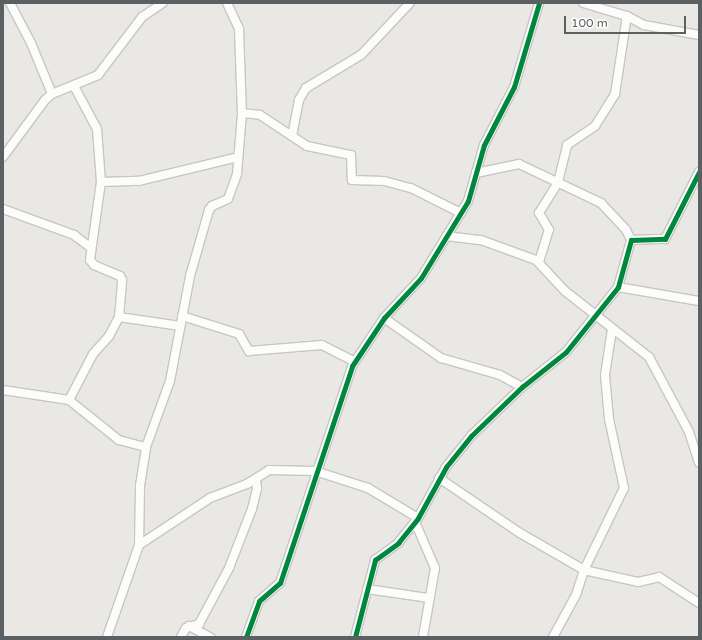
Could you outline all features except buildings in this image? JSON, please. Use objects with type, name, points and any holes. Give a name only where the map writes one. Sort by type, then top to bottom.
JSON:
[{"type":"street","points":[[10,3],[31,43],[52,94]]},
{"type":"street","points":[[3,157],[38,108],[52,94],[98,75],[142,17],[163,3]]},
{"type":"street","points":[[107,637],[139,545],[140,486],[146,447],[170,381],[182,316],[209,210],[212,206],[228,199],[237,174],[242,113],[239,29],[227,3]]},
{"type":"street","points":[[292,136],[299,100],[306,88],[361,55],[410,3]]},
{"type":"street","points":[[246,637],[259,601],[280,583],[315,471],[354,361],[384,318],[421,278],[471,195],[484,145],[514,88],[539,3]]},
{"type":"street","points":[[583,3],[627,16],[644,25],[699,35]]},
{"type":"street","points":[[540,262],[549,226],[540,218],[539,213],[558,182],[567,145],[595,126],[615,94],[627,16]]},
{"type":"street","points":[[70,400],[93,354],[109,336],[120,317],[122,278],[92,263],[92,248],[101,182],[97,129],[74,86]]},
{"type":"street","points":[[242,113],[260,115],[307,146],[351,155],[352,180],[384,181],[411,188],[460,213]]},
{"type":"street","points":[[101,182],[139,181],[238,157]]},
{"type":"street","points":[[356,637],[366,589],[375,560],[398,543],[416,520],[439,478],[472,436],[522,387],[566,352],[594,314],[618,287],[631,240],[626,230],[601,203],[558,182],[514,163],[476,173]]},
{"type":"street","points":[[631,240],[665,239],[699,172]]},
{"type":"street","points":[[3,209],[74,235],[92,248]]},
{"type":"street","points":[[446,236],[494,243],[540,262],[557,284],[653,362],[689,432],[699,462]]},
{"type":"street","points":[[618,287],[699,301]]},
{"type":"street","points":[[182,316],[236,332],[249,351],[318,345],[354,361]]},
{"type":"street","points":[[120,317],[180,326]]},
{"type":"street","points":[[384,318],[441,358],[500,375],[522,387]]},
{"type":"street","points":[[553,637],[576,595],[584,570],[624,488],[609,419],[605,375],[612,329]]},
{"type":"street","points":[[3,390],[70,400],[119,440],[146,447]]},
{"type":"street","points":[[139,545],[210,498],[256,479],[269,470],[315,471],[368,488],[416,520],[435,568],[428,598],[423,637]]},
{"type":"street","points":[[439,478],[520,533],[584,570],[638,582],[660,577],[699,603]]},
{"type":"street","points":[[181,637],[189,626],[199,624],[229,568],[252,509],[258,489],[256,479]]},
{"type":"street","points":[[139,532],[152,535]]},
{"type":"street","points":[[366,589],[428,598]]},
{"type":"street","points":[[189,626],[210,637]]},
{"type":"cycle path","points":[[246,637],[259,601],[280,583],[352,366],[384,318],[421,278],[468,201],[484,145],[514,87],[539,3]]},
{"type":"cycle path","points":[[355,637],[375,560],[398,543],[418,518],[446,467],[471,436],[522,387],[566,352],[618,287],[631,240],[665,239],[699,172]]}]
